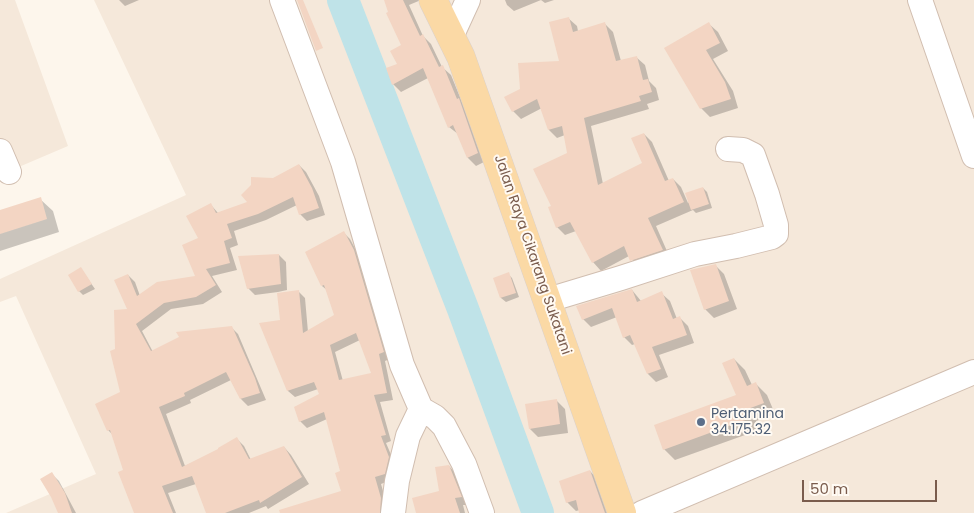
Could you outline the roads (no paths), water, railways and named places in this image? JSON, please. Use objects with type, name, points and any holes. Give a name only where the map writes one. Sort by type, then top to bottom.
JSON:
[{"type":"main road","name":"Jalan Raya Cikarang Sukatani","points":[[433,0],[461,57],[626,513]]},
{"type":"street","points":[[282,0],[343,162],[402,365],[421,410],[435,417],[444,426],[464,464],[482,513]]},
{"type":"street","points":[[451,37],[468,0]]},
{"type":"street","points":[[920,0],[974,156]]},
{"type":"street","points":[[548,300],[694,254],[736,246],[772,237],[776,234],[776,225],[767,194],[753,155],[743,150],[728,149]]},
{"type":"street","points":[[626,513],[974,372]]},
{"type":"street","points":[[393,513],[397,481],[408,436],[421,410]]},
{"type":"waterway","points":[[343,0],[463,309],[538,513]]},
{"type":"place","name":"Pertamina 34.175.32","points":[[701,422]]}]
